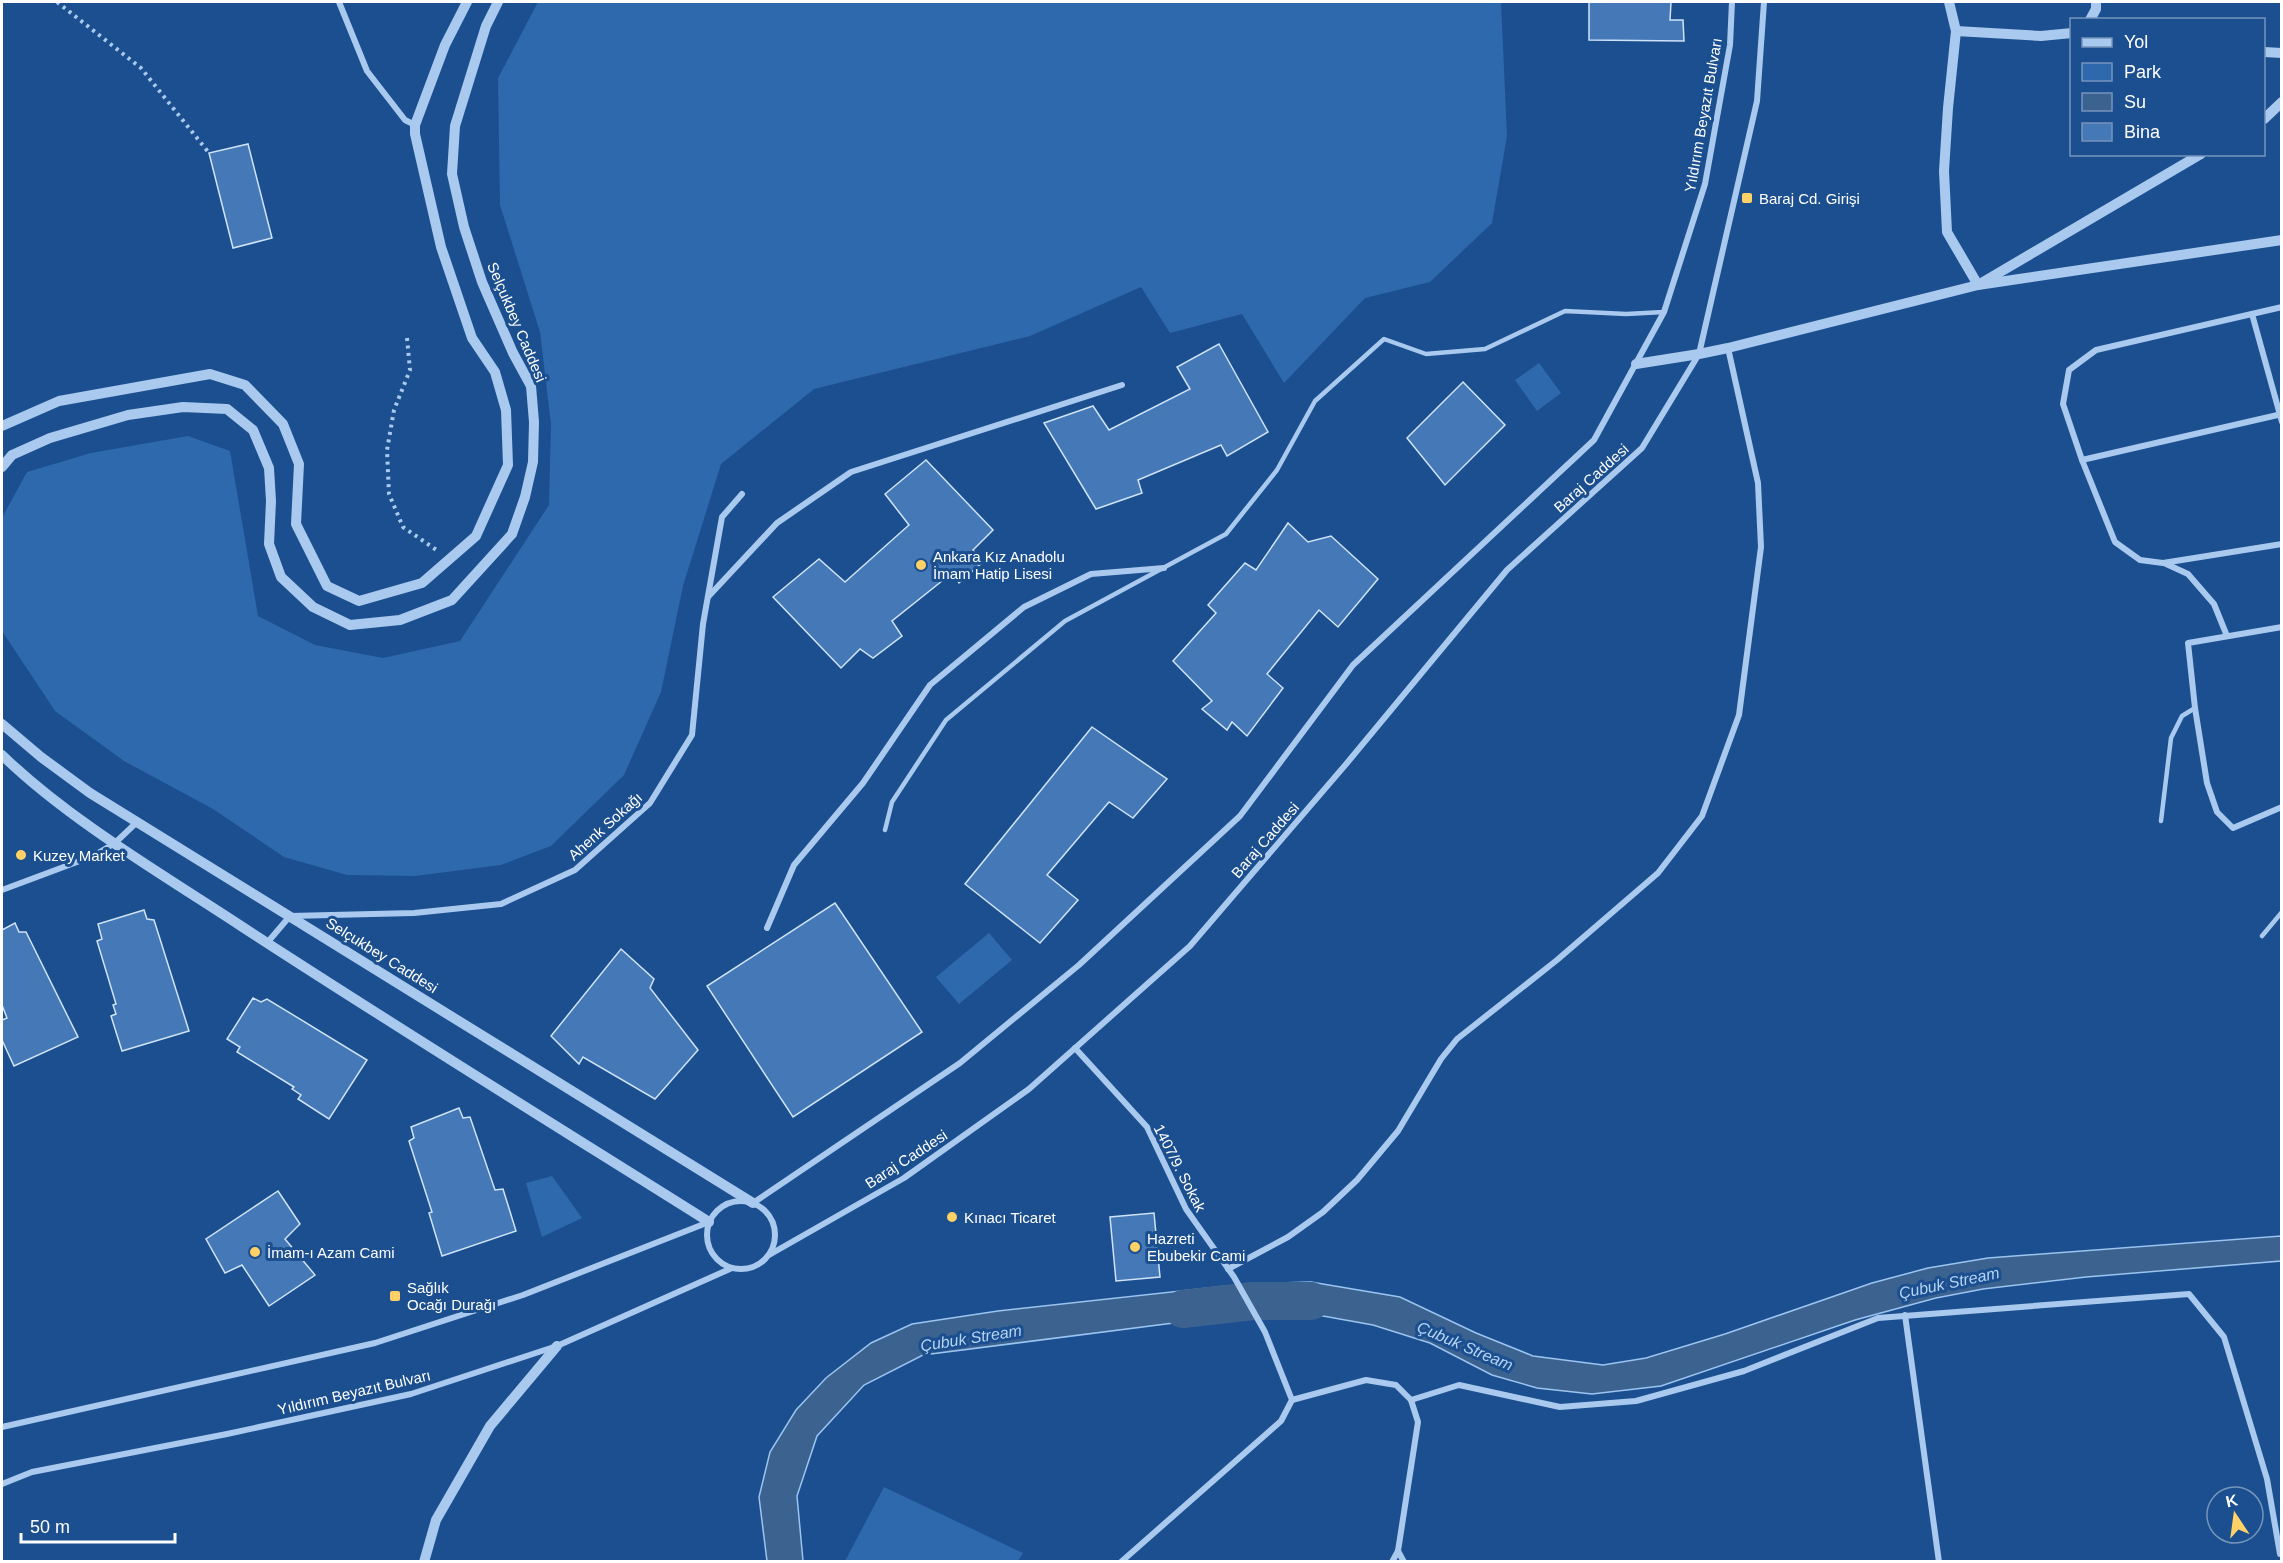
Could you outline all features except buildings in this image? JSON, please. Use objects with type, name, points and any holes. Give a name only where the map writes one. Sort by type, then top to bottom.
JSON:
[{"type":"street","points":[[339,2],[367,71],[405,120],[415,125]]},
{"type":"street","points":[[2,426],[59,401],[210,374],[245,385],[283,424],[299,464],[296,524],[327,586],[359,601],[422,583],[476,536],[508,465],[506,410],[495,372],[472,338],[441,247],[415,134],[415,125],[445,45],[467,2]]},
{"type":"street","name":"Selçukbey Caddesi","points":[[2,467],[12,455],[50,438],[128,415],[183,407],[227,409],[253,430],[269,468],[271,501],[269,544],[281,577],[312,607],[350,625],[400,620],[452,600],[513,534],[533,462],[534,422],[531,386],[513,353],[482,282],[464,227],[452,174],[455,126],[486,26],[498,2]]},
{"type":"street","name":"Yıldırım Beyazıt Bulvarı","points":[[1636,364],[1664,312],[1705,184],[1730,45],[1732,2]]},
{"type":"street","points":[[1699,354],[1757,100],[1764,2]]},
{"type":"street","points":[[1949,2],[1956,31],[1944,171],[1947,232],[1978,285]]},
{"type":"street","points":[[2091,18],[2096,9],[2096,2]]},
{"type":"street","points":[[1956,31],[2041,36],[2070,33]]},
{"type":"street","points":[[2265,52],[2282,53]]},
{"type":"street","points":[[2265,118],[2282,102]]},
{"type":"street","points":[[1978,285],[2198,156]]},
{"type":"street","points":[[1636,364],[1728,348],[1978,285],[2282,240]]},
{"type":"street","points":[[2282,307],[2096,350],[2069,370],[2063,404],[2082,460],[2115,542],[2140,560],[2163,562],[2282,544]]},
{"type":"street","points":[[2082,460],[2281,417],[2252,314]]},
{"type":"street","points":[[1228,1269],[1288,1237],[1323,1212],[1357,1180],[1398,1131],[1441,1059],[1457,1039],[1557,960],[1658,873],[1702,816],[1739,715],[1761,547],[1758,483],[1728,348]]},
{"type":"street","name":"Baraj Caddesi","points":[[769,1255],[904,1178],[1029,1089],[1190,946],[1508,570],[1642,448],[1699,354]]},
{"type":"street","name":"Baraj Caddesi","points":[[753,1203],[960,1063],[1079,965],[1240,816],[1353,665],[1594,440],[1636,364]]},
{"type":"street","points":[[708,598],[777,524],[851,472],[1122,385]]},
{"type":"street","name":"Ahenk Sokağı","points":[[290,916],[414,912],[501,904],[575,870],[650,803],[692,735],[708,598],[722,517],[742,494]]},
{"type":"street","points":[[2163,562],[2188,574],[2214,604],[2227,636]]},
{"type":"street","points":[[767,928],[794,865],[863,783],[930,685],[1024,607],[1091,574],[1164,567]]},
{"type":"street","points":[[2282,627],[2187,643],[2194,708],[2207,783],[2217,813],[2233,828],[2282,807]]},
{"type":"street","name":"Selçukbey Caddesi","points":[[2,724],[41,757],[90,793],[753,1203]]},
{"type":"street","points":[[2,755],[24,777],[115,843],[267,943],[709,1222]]},
{"type":"street","points":[[2,890],[93,856],[115,843],[137,822]]},
{"type":"street","points":[[267,943],[290,916]]},
{"type":"street","name":"1407/9. Sokak","points":[[1075,1048],[1147,1127],[1186,1209],[1234,1276],[1265,1332],[1292,1400]]},
{"type":"street","points":[[2,1426],[375,1343],[523,1295],[709,1222],[723,1206],[732,1202],[753,1203],[769,1215],[776,1235],[769,1255],[757,1266],[749,1268],[732,1268],[722,1263],[714,1256],[708,1245],[709,1222]]},
{"type":"street","name":"Yıldırım Beyazıt Bulvarı","points":[[2,1484],[32,1472],[227,1434],[411,1394],[557,1346],[732,1268]]},
{"type":"street","points":[[1411,1400],[1459,1385],[1560,1407],[1636,1401],[1744,1371],[1878,1318],[2188,1294],[2224,1337],[2267,1479],[2280,1554]]},
{"type":"street","points":[[1905,1315],[1939,1562]]},
{"type":"street","points":[[424,1562],[436,1520],[490,1426],[557,1346]]},
{"type":"street","points":[[1121,1562],[1281,1421],[1292,1400],[1366,1380],[1396,1385],[1411,1400],[1418,1422],[1398,1551],[1392,1562]]},
{"type":"street","points":[[1398,1551],[1404,1562]]},
{"type":"lane","points":[[885,830],[892,802],[946,720],[1065,621],[1226,534],[1277,470],[1315,401],[1384,339],[1426,354],[1485,349],[1565,311],[1626,314],[1664,312]]},
{"type":"lane","points":[[2161,821],[2171,738],[2182,716],[2194,708]]},
{"type":"lane","points":[[2262,936],[2282,912]]},
{"type":"path","points":[[57,2],[141,68],[209,153]]},
{"type":"path","points":[[407,338],[410,370],[394,410],[387,450],[389,494],[403,527],[451,558]]},
{"type":"green space","points":[[538,2],[1501,2],[1507,136],[1492,223],[1430,282],[1365,298],[1284,383],[1242,314],[1170,333],[1141,287],[1030,336],[814,389],[721,464],[683,586],[661,692],[624,775],[551,846],[501,865],[415,876],[347,875],[284,857],[213,809],[124,761],[55,711],[2,631],[3,516],[27,472],[91,453],[188,436],[230,451],[258,616],[315,645],[383,658],[460,641],[549,505],[551,424],[540,332],[500,205],[498,78]]},
{"type":"green space","points":[[1539,363],[1561,393],[1537,411],[1515,380]]},
{"type":"green space","points":[[989,933],[1012,960],[959,1004],[936,977]]},
{"type":"green space","points":[[552,1176],[582,1218],[542,1237],[526,1183]]},
{"type":"green space","points":[[884,1487],[1023,1553],[1018,1561],[845,1561]]},
{"type":"water","points":[[2281,1236],[2281,1261],[2086,1277],[1983,1289],[1936,1298],[1855,1320],[1661,1386],[1592,1394],[1537,1388],[1492,1375],[1430,1343],[1373,1325],[1323,1316],[1267,1313],[1250,1284],[1311,1282],[1400,1297],[1476,1333],[1533,1356],[1603,1365],[1646,1358],[1725,1334],[1872,1283],[1928,1268],[1988,1258]]},
{"type":"water","points":[[1226,1286],[1241,1318],[1205,1319],[923,1355],[864,1385],[817,1436],[797,1496],[803,1561],[767,1561],[759,1497],[770,1452],[796,1410],[826,1378],[871,1343],[912,1324],[998,1311]]},
{"type":"waterway","name":"Çubuk Stream","points":[[1183,1309],[1253,1301],[1311,1301]]},
{"type":"place","name":"Baraj Cd. Girişi","points":[[1747,198]]},
{"type":"place","name":"Ankara Kız Anadolu İmam Hatip Lisesi","points":[[921,565]]},
{"type":"place","name":"Kuzey Market","points":[[21,855]]},
{"type":"place","name":"Kınacı Ticaret","points":[[952,1217]]},
{"type":"place","name":"Hazreti Ebubekir Cami","points":[[1135,1247]]},
{"type":"place","name":"İmam-ı Azam Cami","points":[[255,1252]]},
{"type":"place","name":"Sağlık Ocağı Durağı","points":[[395,1296]]}]
